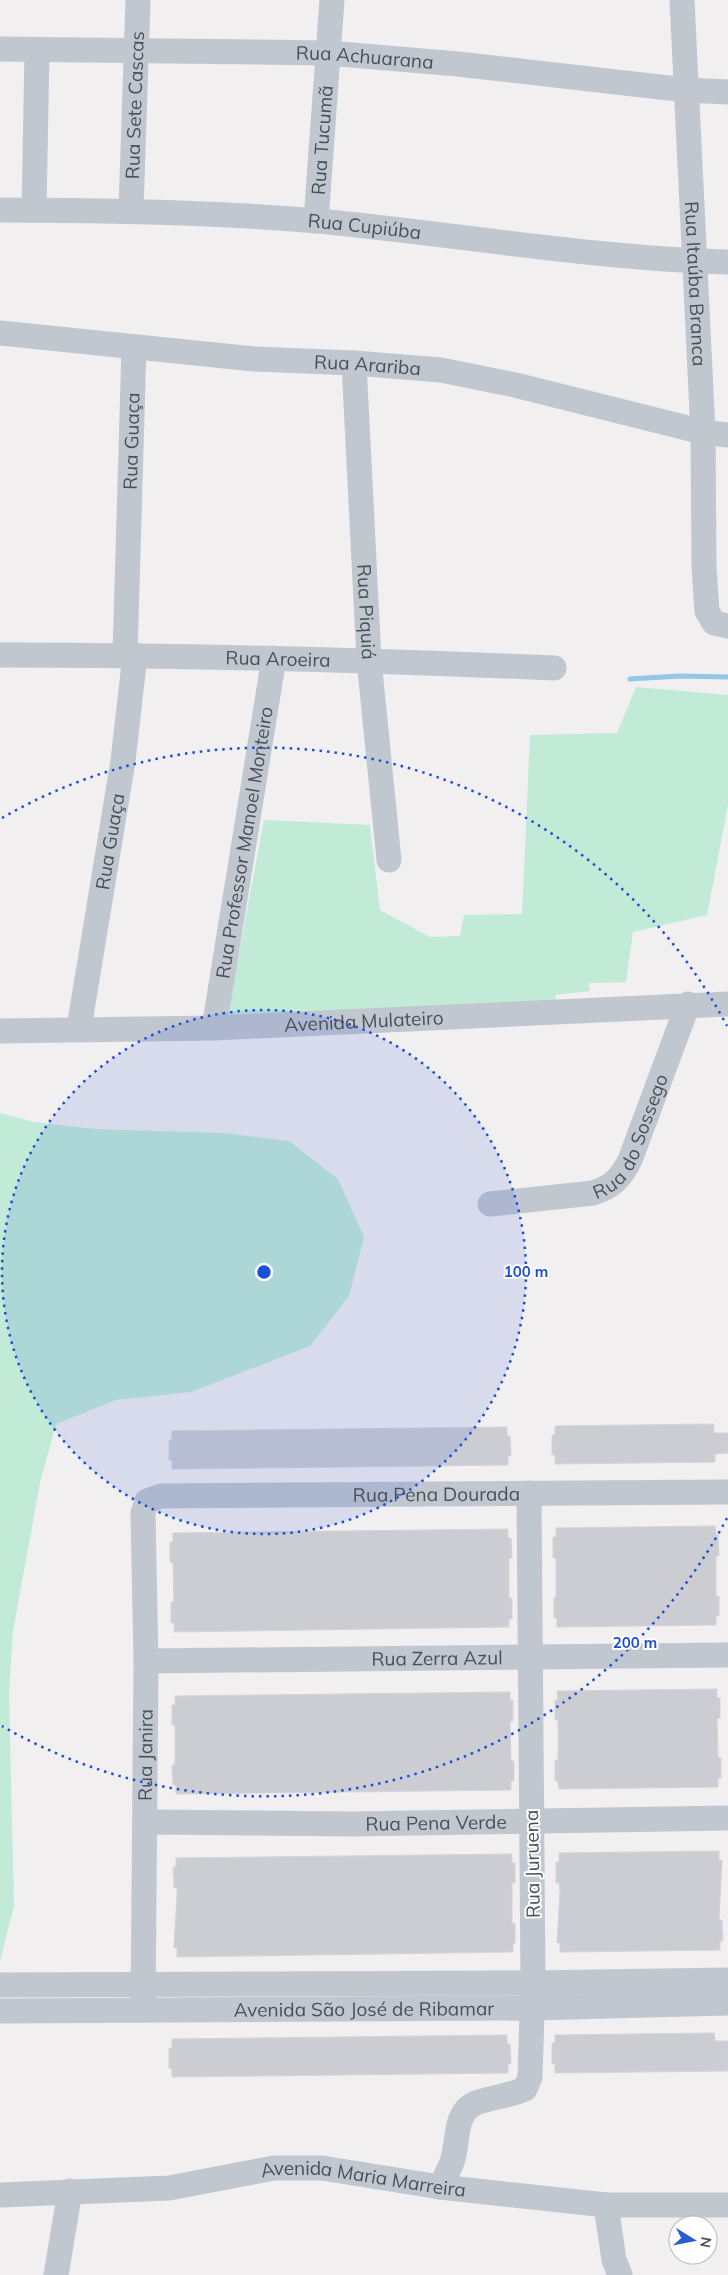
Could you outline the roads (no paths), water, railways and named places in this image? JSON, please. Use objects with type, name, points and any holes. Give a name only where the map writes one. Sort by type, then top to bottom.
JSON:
[{"type":"street","name":"Rua Sete Cascas","points":[[131,210],[138,0]]},
{"type":"street","name":"Rua Tucumã","points":[[316,221],[332,0]]},
{"type":"street","name":"Rua Itaúba Branca","points":[[682,0],[703,432],[706,611],[714,623],[728,626]]},
{"type":"street","name":"Rua Achuarana","points":[[0,49],[328,54],[486,66],[686,90],[728,92]]},
{"type":"street","points":[[34,210],[37,51]]},
{"type":"street","name":"Rua Cupiúba","points":[[0,210],[131,210],[316,221],[560,249],[695,261],[728,262]]},
{"type":"street","name":"Rua Arariba","points":[[0,333],[254,358],[441,370],[515,385],[703,432],[728,435]]},
{"type":"street","name":"Rua Guaça","points":[[79,1028],[123,761],[130,655],[134,347]]},
{"type":"street","name":"Rua Piquiá","points":[[354,363],[369,660],[389,860]]},
{"type":"street","name":"Rua Aroeira","points":[[0,655],[130,655],[369,660],[554,668]]},
{"type":"street","name":"Rua Professor Manoel Monteiro","points":[[214,1028],[274,658]]},
{"type":"street","name":"Avenida Mulateiro","points":[[0,1030],[214,1028],[688,1004],[728,1004]]},
{"type":"street","name":"Rua do Sossego","points":[[490,1204],[593,1193],[608,1188],[621,1176],[630,1160],[688,1004]]},
{"type":"street","name":"Rua Pena Dourada","points":[[147,1501],[161,1496],[728,1492]]},
{"type":"street","name":"Rua Juruena","points":[[440,2187],[452,2162],[459,2123],[467,2108],[476,2103],[511,2095],[525,2088],[531,2070],[533,1984],[529,1493]]},
{"type":"street","name":"Rua Janira","points":[[143,2010],[146,1661],[143,1513],[147,1501]]},
{"type":"street","name":"Rua Zerra Azul","points":[[146,1661],[728,1654]]},
{"type":"street","name":"Rua Pena Verde","points":[[145,1822],[352,1824],[728,1818]]},
{"type":"street","name":"Avenida São José de Ribamar","points":[[0,1985],[533,1984],[728,1980]]},
{"type":"street","name":"Avenida São José de Ribamar","points":[[0,2011],[532,2008],[728,2003]]},
{"type":"street","name":"Avenida Maria Marreira","points":[[0,2195],[169,2188],[274,2168],[322,2168],[440,2187],[606,2205],[728,2205]]},
{"type":"street","points":[[56,2275],[70,2191]]},
{"type":"street","points":[[606,2205],[614,2260],[620,2275]]},
{"type":"waterway","points":[[630,679],[680,676],[728,677]]}]
